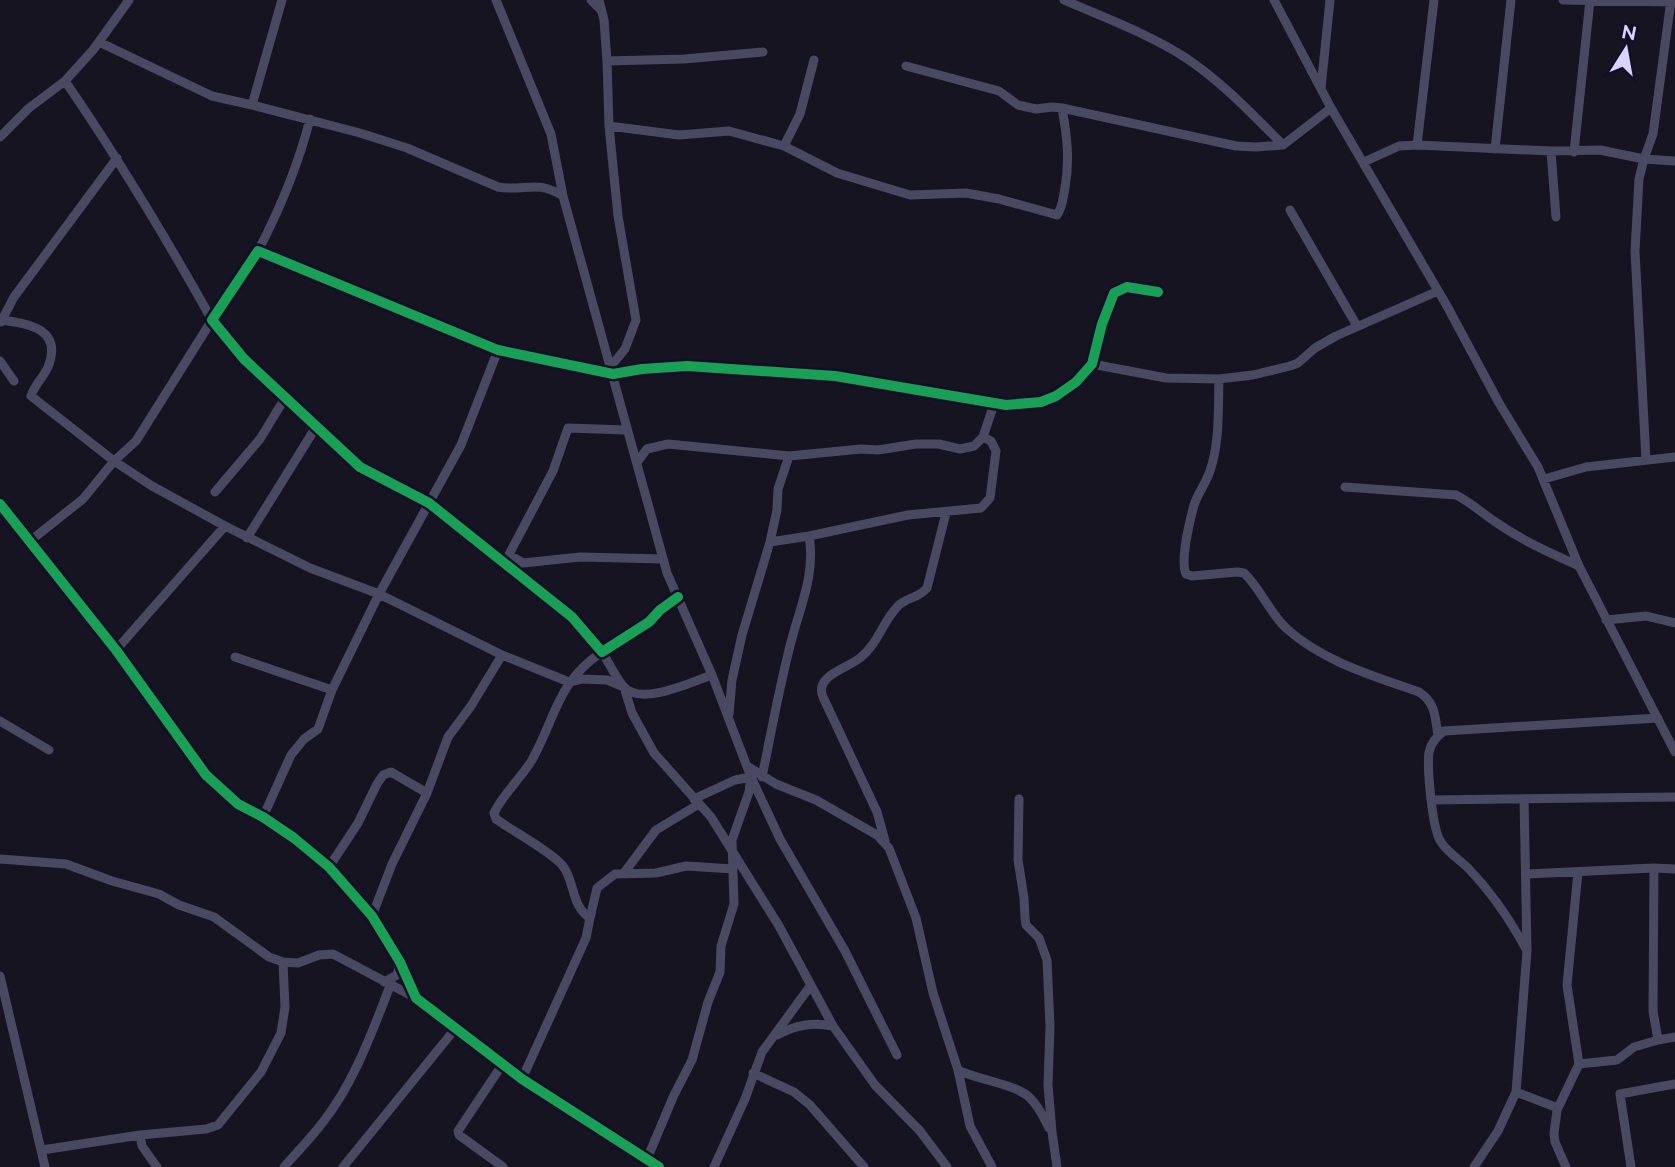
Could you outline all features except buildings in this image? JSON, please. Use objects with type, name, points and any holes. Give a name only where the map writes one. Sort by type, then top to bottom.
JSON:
[{"type":"street","points":[[0,137],[29,108],[65,81],[99,42],[129,0]]},
{"type":"street","points":[[253,106],[282,0]]},
{"type":"street","points":[[496,0],[551,134],[564,197],[663,559],[747,766],[756,775],[776,785],[816,800],[877,835],[886,843]]},
{"type":"street","points":[[591,0],[600,5],[607,61],[609,126],[618,216],[636,320],[625,349],[612,370]]},
{"type":"street","points":[[1064,0],[1151,38],[1187,59],[1242,104],[1283,145]]},
{"type":"street","points":[[1274,0],[1331,108],[1544,479],[1579,566],[1675,752]]},
{"type":"street","points":[[1321,89],[1330,0]]},
{"type":"street","points":[[1417,145],[1434,0]]},
{"type":"street","points":[[1496,149],[1511,0]]},
{"type":"street","points":[[1563,0],[1672,1],[1653,134],[1639,178],[1635,251],[1646,460]]},
{"type":"street","points":[[1574,152],[1590,0]]},
{"type":"street","points":[[99,42],[212,96],[310,119],[407,148],[498,187],[532,186],[553,190],[564,197]]},
{"type":"street","points":[[607,61],[684,59],[763,52]]},
{"type":"street","points":[[784,146],[800,114],[814,60]]},
{"type":"street","points":[[906,66],[999,91],[1018,105],[1062,108],[1236,146],[1283,145],[1331,108]]},
{"type":"street","points":[[65,81],[160,227],[212,320],[244,359],[360,467],[429,503],[507,559],[572,617],[603,652],[624,687],[632,713],[654,753],[711,817],[779,926],[833,1026],[875,1086],[920,1131],[943,1166]]},
{"type":"street","points":[[609,126],[679,135],[729,131],[784,146],[837,173],[910,195],[966,193],[1057,215],[1062,207],[1069,166],[1069,148],[1062,108]]},
{"type":"street","points":[[30,541],[83,499],[114,461],[136,441],[258,251],[289,185],[310,119]]},
{"type":"street","points":[[1364,162],[1399,146],[1417,145],[1608,151],[1644,159],[1675,161]]},
{"type":"street","points":[[1551,151],[1556,217]]},
{"type":"street","points":[[117,158],[14,298],[1,321],[35,326],[49,341],[51,350],[47,369],[35,384],[31,396],[114,461],[152,486],[247,538],[310,568],[379,594],[502,655],[569,682],[582,679],[607,680],[638,694],[648,695],[712,675]]},
{"type":"street","points":[[1290,210],[1357,326]]},
{"type":"street","points":[[258,251],[498,350],[612,370],[687,366],[835,376],[994,404],[1022,405],[1056,396],[1076,382],[1092,364],[1102,324],[1114,293],[1127,287],[1158,292]]},
{"type":"street","points":[[1092,364],[1166,378],[1219,379],[1290,366],[1298,363],[1315,348],[1357,326],[1438,291]]},
{"type":"street","points":[[263,817],[291,755],[304,739],[318,729],[332,690],[379,594],[461,445],[498,350]]},
{"type":"street","points":[[0,361],[14,381]]},
{"type":"street","points":[[1219,379],[1217,432],[1210,470],[1194,508],[1185,556],[1186,574],[1192,576],[1244,573],[1287,630],[1342,664],[1429,698],[1438,736]]},
{"type":"street","points":[[215,492],[260,439],[285,398]]},
{"type":"street","points":[[638,461],[648,449],[668,444],[789,456],[861,449],[878,450],[916,444],[939,444],[960,449],[974,446],[983,437],[994,404]]},
{"type":"street","points":[[247,538],[316,426]]},
{"type":"street","points":[[507,559],[553,471],[568,428],[626,430]]},
{"type":"street","points":[[770,542],[908,515],[976,510],[986,505],[990,498],[996,451],[991,441],[983,437]]},
{"type":"street","points":[[728,719],[732,680],[770,542],[778,510],[778,489],[789,456]]},
{"type":"street","points":[[1544,479],[1586,467],[1675,457]]},
{"type":"street","points":[[1345,487],[1456,495],[1528,544],[1579,566]]},
{"type":"street","points":[[0,504],[116,650],[205,775],[238,804],[294,838],[328,867],[372,916],[400,962],[416,998]]},
{"type":"street","points":[[946,513],[927,588],[921,595],[902,602],[895,609],[872,649],[853,664],[823,680],[820,686],[877,811],[886,843],[916,918],[933,993],[958,1070],[971,1126],[992,1167]]},
{"type":"street","points":[[116,650],[225,526]]},
{"type":"street","points":[[647,1158],[692,1060],[708,1002],[720,972],[721,946],[734,904],[731,849],[734,831],[756,775],[810,578],[810,536]]},
{"type":"street","points":[[507,559],[529,564],[580,557],[663,559]]},
{"type":"street","points":[[590,918],[585,915],[572,893],[564,867],[496,818],[494,813],[531,761],[569,682],[584,664],[649,622],[678,597]]},
{"type":"street","points":[[1606,620],[1646,616],[1675,622]]},
{"type":"street","points":[[372,916],[392,864],[427,793],[448,737],[471,706],[502,655]]},
{"type":"street","points":[[235,657],[332,690]]},
{"type":"street","points":[[1527,951],[1512,923],[1497,903],[1467,867],[1440,842],[1431,800],[1429,753],[1438,736],[1444,731],[1658,718]]},
{"type":"street","points":[[0,721],[49,750]]},
{"type":"street","points":[[328,867],[358,824],[377,783],[387,772],[427,793]]},
{"type":"street","points":[[624,873],[656,830],[696,801],[735,780],[756,775]]},
{"type":"street","points":[[756,775],[780,839],[845,951],[897,1055]]},
{"type":"street","points":[[1431,800],[1675,797]]},
{"type":"street","points":[[1019,799],[1018,860],[1026,925],[1040,938],[1047,960],[1050,1026],[1048,1085],[1057,1167]]},
{"type":"street","points":[[1474,1167],[1498,1131],[1516,1092],[1527,951],[1524,799]]},
{"type":"street","points":[[0,859],[66,864],[159,894],[179,905],[214,917],[269,957],[283,962],[298,963],[319,955],[333,954],[416,998],[522,1079],[659,1167]]},
{"type":"street","points":[[522,1079],[586,938],[597,888],[611,877],[624,873],[656,873],[686,866],[733,869]]},
{"type":"street","points":[[1654,868],[1653,1011],[1658,1040]]},
{"type":"street","points":[[1527,874],[1675,869]]},
{"type":"street","points":[[1566,1167],[1554,1137],[1558,1108],[1579,1064],[1567,985],[1578,872]]},
{"type":"street","points":[[42,1150],[140,1135],[206,1129],[218,1125],[261,1072],[281,1033],[285,1007],[283,962]]},
{"type":"street","points":[[284,1167],[324,1122],[342,1094],[371,1034],[387,984],[397,975],[400,962]]},
{"type":"street","points":[[0,976],[45,1167]]},
{"type":"street","points":[[714,1167],[745,1099],[752,1073],[762,1052],[811,985]]},
{"type":"street","points":[[773,1037],[798,1025],[810,1023],[833,1026]]},
{"type":"street","points":[[343,1167],[455,1029]]},
{"type":"street","points":[[1579,1064],[1617,1060],[1634,1047],[1675,1037]]},
{"type":"street","points":[[502,1065],[458,1130],[459,1135],[503,1167]]},
{"type":"street","points":[[958,1070],[1030,1097],[1052,1132]]},
{"type":"street","points":[[752,1073],[794,1092],[810,1105],[864,1167]]},
{"type":"street","points":[[1630,1167],[1620,1094],[1675,1084]]},
{"type":"street","points":[[1516,1092],[1558,1108]]},
{"type":"street","points":[[140,1135],[142,1146],[157,1167]]},
{"type":"cycle path","points":[[678,597],[649,622],[602,652],[572,617],[429,503],[360,467],[244,359],[212,320],[258,251],[498,350],[613,374],[687,366],[835,376],[1006,405],[1041,402],[1056,396],[1076,382],[1092,364],[1102,324],[1114,293],[1127,287],[1158,292]]},
{"type":"cycle path","points":[[0,504],[116,650],[206,775],[238,804],[294,838],[329,867],[372,916],[400,962],[416,998],[522,1079],[659,1167]]}]
